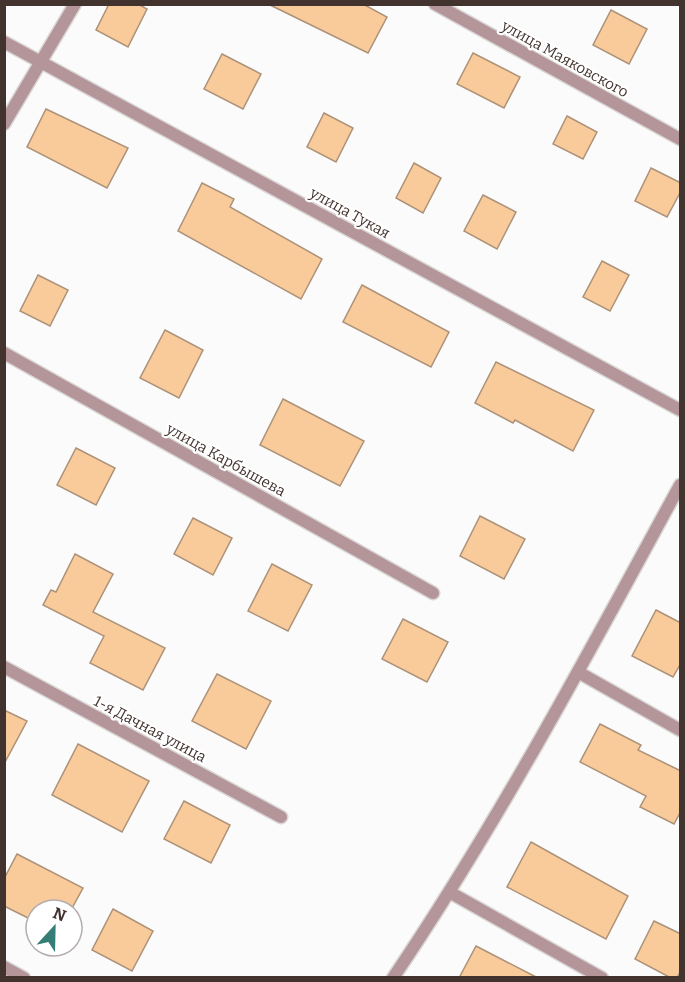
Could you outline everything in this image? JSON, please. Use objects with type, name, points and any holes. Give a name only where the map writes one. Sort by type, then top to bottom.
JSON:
[{"type":"street","points":[[4,124],[75,4]]},
{"type":"street","name":"улица Маяковского","points":[[435,4],[681,139]]},
{"type":"street","name":"улица Тукая","points":[[4,42],[681,410]]},
{"type":"street","name":"улица Карбышева","points":[[4,353],[433,593]]},
{"type":"street","points":[[393,978],[451,892],[578,672],[681,485]]},
{"type":"street","name":"1-я Дачная улица","points":[[4,668],[281,817]]},
{"type":"street","points":[[578,672],[681,730]]},
{"type":"street","points":[[451,892],[602,978]]},
{"type":"street","points":[[4,967],[24,978]]},
{"type":"building","points":[[109,4],[138,4],[147,9],[128,47],[96,30]]},
{"type":"building","points":[[268,4],[363,4],[387,17],[368,53]]},
{"type":"building","points":[[611,10],[647,29],[629,64],[593,45]]},
{"type":"building","points":[[473,53],[520,77],[504,108],[457,84]]},
{"type":"building","points":[[222,54],[261,74],[243,109],[204,89]]},
{"type":"building","points":[[46,109],[128,148],[107,188],[27,147]]},
{"type":"building","points":[[324,113],[353,128],[336,162],[307,147]]},
{"type":"building","points":[[567,116],[597,132],[583,159],[553,144]]},
{"type":"building","points":[[414,163],[441,178],[423,213],[396,198]]},
{"type":"building","points":[[651,168],[681,183],[681,191],[667,217],[635,201]]},
{"type":"building","points":[[202,183],[234,199],[230,207],[322,259],[301,299],[178,231]]},
{"type":"building","points":[[483,195],[516,212],[497,249],[464,231]]},
{"type":"building","points":[[602,261],[629,275],[610,311],[583,297]]},
{"type":"building","points":[[38,275],[68,290],[50,326],[20,311]]},
{"type":"building","points":[[362,285],[449,332],[431,367],[343,322]]},
{"type":"building","points":[[165,330],[203,350],[179,398],[140,378]]},
{"type":"building","points":[[496,362],[594,410],[573,451],[515,420],[513,423],[475,403]]},
{"type":"building","points":[[283,399],[364,441],[340,486],[260,445]]},
{"type":"building","points":[[76,448],[115,468],[96,505],[57,485]]},
{"type":"building","points":[[480,516],[525,539],[504,579],[460,556]]},
{"type":"building","points":[[193,518],[232,538],[213,575],[174,554]]},
{"type":"building","points":[[75,554],[113,574],[93,612],[165,648],[143,690],[90,663],[104,636],[43,605],[51,590],[56,592]]},
{"type":"building","points":[[272,564],[312,585],[288,631],[248,611]]},
{"type":"building","points":[[656,610],[681,623],[681,663],[673,677],[632,656]]},
{"type":"building","points":[[403,619],[448,642],[427,682],[382,659]]},
{"type":"building","points":[[217,674],[271,701],[246,749],[192,721]]},
{"type":"building","points":[[4,710],[27,721],[4,764]]},
{"type":"building","points":[[600,724],[641,745],[638,750],[681,771],[681,811],[674,824],[640,807],[646,796],[580,762]]},
{"type":"building","points":[[78,744],[149,781],[122,832],[52,795]]},
{"type":"building","points":[[184,801],[230,825],[211,863],[164,839]]},
{"type":"building","points":[[531,842],[628,896],[606,939],[507,887]]},
{"type":"building","points":[[17,854],[83,888],[78,898],[24,898],[24,916],[4,906],[4,879]]},
{"type":"building","points":[[113,909],[153,931],[132,971],[92,950]]},
{"type":"building","points":[[654,921],[681,934],[681,970],[677,978],[671,978],[635,959]]},
{"type":"building","points":[[476,946],[538,978],[459,978]]}]
